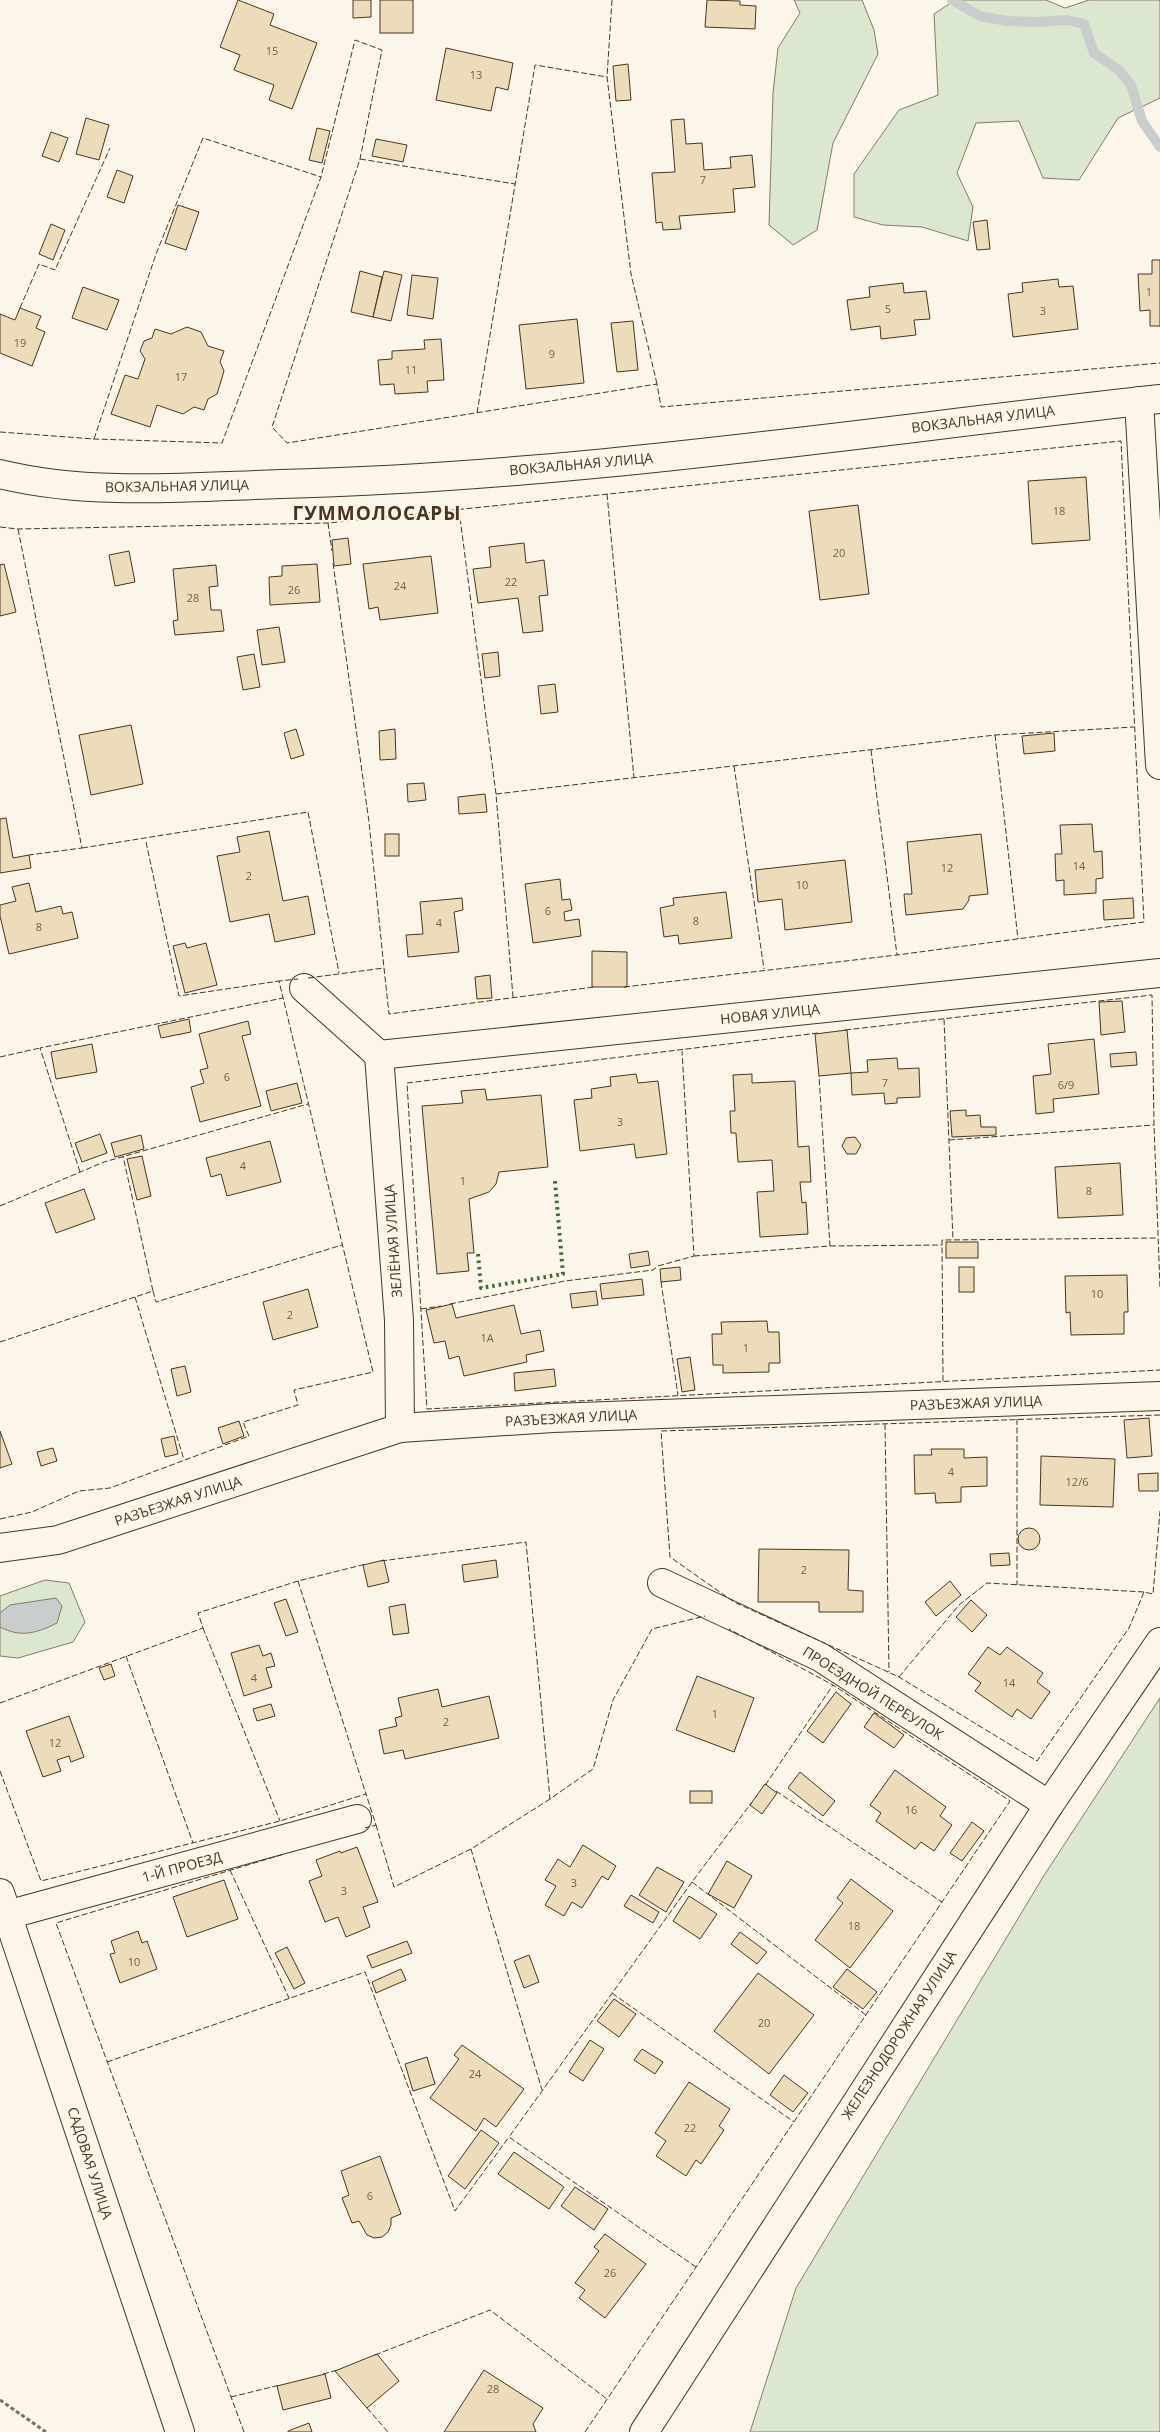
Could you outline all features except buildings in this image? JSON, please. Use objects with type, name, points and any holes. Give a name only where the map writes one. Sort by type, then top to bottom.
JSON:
[{"type":"street","name":"ВОКЗАЛЬНАЯ УЛИЦА","points":[[0,474],[94,488],[371,482],[676,456],[1150,400]]},
{"type":"street","points":[[1150,400],[1160,764]]},
{"type":"street","name":"НОВАЯ УЛИЦА","points":[[379,1054],[1160,973]]},
{"type":"street","points":[[304,988],[379,1054]]},
{"type":"street","name":"ЗЕЛЁНАЯ УЛИЦА","points":[[379,1054],[399,1320],[400,1428]]},
{"type":"street","name":"РАЗЪЕЗЖАЯ УЛИЦА","points":[[0,1548],[58,1540],[400,1428],[553,1418],[1160,1396]]},
{"type":"street","name":"ПРОЕЗДНОЙ ПЕРЕУЛОК","points":[[662,1583],[820,1657],[1049,1805]]},
{"type":"street","name":"ЖЕЛЕЗНОДОРОЖНАЯ УЛИЦА","points":[[644,2432],[1049,1805],[1160,1642]]},
{"type":"street","name":"1-Й ПРОЕЗД","points":[[4,1904],[357,1819]]},
{"type":"street","name":"САДОВАЯ УЛИЦА","points":[[4,1904],[180,2432]]},
{"type":"path","points":[[0,2400],[46,2432]]},
{"type":"green space","points":[[794,0],[862,0],[874,30],[878,54],[833,143],[817,230],[793,245],[769,225],[773,93],[778,48],[800,13]]},
{"type":"green space","points":[[955,0],[1046,0],[1065,8],[1089,0],[1160,0],[1160,98],[1118,118],[1079,180],[1043,178],[1019,121],[976,123],[957,173],[973,207],[968,241],[922,227],[883,225],[854,217],[854,174],[899,110],[938,95],[934,14]]},
{"type":"green space","points":[[45,1580],[69,1583],[85,1622],[73,1642],[18,1658],[0,1656],[0,1596]]},
{"type":"green space","points":[[1160,1698],[1160,2432],[750,2432],[796,2288],[1043,1877]]},
{"type":"shaded area","points":[[56,1598],[62,1606],[57,1623],[29,1633],[15,1632],[0,1627],[0,1613],[10,1605]]},
{"type":"waterway","points":[[952,0],[980,16],[1007,21],[1067,20],[1084,24],[1094,53],[1120,71],[1131,85],[1142,121],[1160,147]]},
{"type":"hedge","points":[[478,1254],[481,1288],[563,1274],[555,1181]]},
{"type":"fence","points":[[612,0],[607,77],[631,274],[657,384]]},
{"type":"fence","points":[[0,432],[94,439],[222,443],[321,177],[355,40],[382,50],[360,159],[272,427],[287,443],[657,384],[661,407],[1160,363]]},
{"type":"fence","points":[[477,413],[535,65],[607,77]]},
{"type":"fence","points":[[94,439],[156,254],[203,138],[321,177]]},
{"type":"fence","points":[[20,308],[39,264],[55,270],[110,148]]},
{"type":"fence","points":[[360,159],[515,184]]},
{"type":"fence","points":[[0,527],[18,529],[328,523],[1121,441],[1144,922],[897,955],[624,987]]},
{"type":"fence","points":[[607,494],[634,778]]},
{"type":"fence","points":[[459,510],[496,794],[513,997]]},
{"type":"fence","points":[[328,523],[332,551]]},
{"type":"fence","points":[[18,529],[82,848],[29,855]]},
{"type":"fence","points":[[333,563],[369,822],[384,968]]},
{"type":"fence","points":[[496,794],[995,735],[1134,727]]},
{"type":"fence","points":[[995,735],[1018,939]]},
{"type":"fence","points":[[871,750],[897,955]]},
{"type":"fence","points":[[734,766],[764,969]]},
{"type":"fence","points":[[82,848],[308,812],[339,973]]},
{"type":"fence","points":[[146,842],[179,996],[279,981]]},
{"type":"fence","points":[[308,978],[384,968],[389,1014],[594,987]]},
{"type":"fence","points":[[0,1519],[32,1512],[79,1491],[110,1488],[249,1436],[243,1422],[298,1405],[294,1390],[373,1372],[279,981],[298,979]]},
{"type":"fence","points":[[845,1030],[1152,995],[1154,1125],[1160,1288]]},
{"type":"fence","points":[[80,1172],[40,1048],[283,998]]},
{"type":"fence","points":[[944,1019],[953,1240]]},
{"type":"fence","points":[[818,1033],[407,1083],[427,1409],[1160,1370]]},
{"type":"fence","points":[[0,1057],[40,1048]]},
{"type":"fence","points":[[450,1304],[565,1281],[653,1270],[658,1266],[694,1256],[682,1051]]},
{"type":"fence","points":[[694,1256],[830,1246],[819,1076]]},
{"type":"fence","points":[[0,1206],[104,1162],[308,1104]]},
{"type":"fence","points":[[949,1140],[1154,1125]]},
{"type":"fence","points":[[0,1342],[153,1291],[123,1156]]},
{"type":"fence","points":[[943,1381],[942,1240],[1157,1238]]},
{"type":"fence","points":[[153,1291],[156,1302],[342,1245]]},
{"type":"fence","points":[[830,1246],[942,1245]]},
{"type":"fence","points":[[661,1282],[678,1395]]},
{"type":"fence","points":[[135,1297],[184,1460]]},
{"type":"fence","points":[[421,1309],[441,1306]]},
{"type":"fence","points":[[1160,1415],[661,1431],[670,1557],[734,1602],[899,1677],[1037,1761],[1129,1628],[1144,1592],[1153,1594],[1160,1511]]},
{"type":"fence","points":[[1017,1419],[1017,1585]]},
{"type":"fence","points":[[885,1424],[889,1672]]},
{"type":"fence","points":[[381,1561],[526,1542],[550,1799],[593,1769],[613,1700],[652,1629],[705,1616]]},
{"type":"fence","points":[[0,1703],[203,1628],[198,1613],[298,1581],[366,1564]]},
{"type":"fence","points":[[298,1581],[366,1794]]},
{"type":"fence","points":[[899,1677],[959,1605],[987,1583],[1144,1592]]},
{"type":"fence","points":[[203,1628],[280,1821]]},
{"type":"fence","points":[[585,2432],[1010,1801],[833,1685],[729,1629]]},
{"type":"fence","points":[[126,1656],[193,1843]]},
{"type":"fence","points":[[767,1785],[833,1685]]},
{"type":"fence","points":[[0,1771],[41,1881],[280,1821],[366,1794],[376,1825],[365,1828]]},
{"type":"fence","points":[[776,1791],[942,1902]]},
{"type":"fence","points":[[376,1825],[394,1887],[471,1849],[550,1799]]},
{"type":"fence","points":[[696,2267],[509,2137],[692,1882],[752,1802]]},
{"type":"fence","points":[[471,1849],[542,2090]]},
{"type":"fence","points":[[244,2432],[56,1923],[284,1854]]},
{"type":"fence","points":[[230,1870],[289,1998]]},
{"type":"fence","points":[[692,1882],[866,2015]]},
{"type":"fence","points":[[107,2062],[365,1972],[455,2211],[509,2137]]},
{"type":"fence","points":[[612,1993],[794,2122]]},
{"type":"fence","points":[[375,2355],[490,2310],[607,2399]]},
{"type":"fence","points":[[323,2374],[338,2370]]},
{"type":"fence","points":[[231,2397],[280,2385]]},
{"type":"fence","points":[[367,2408],[388,2432]]},
{"type":"district","name":"ГУММОЛОСАРЫ","points":[[377,513]]}]
